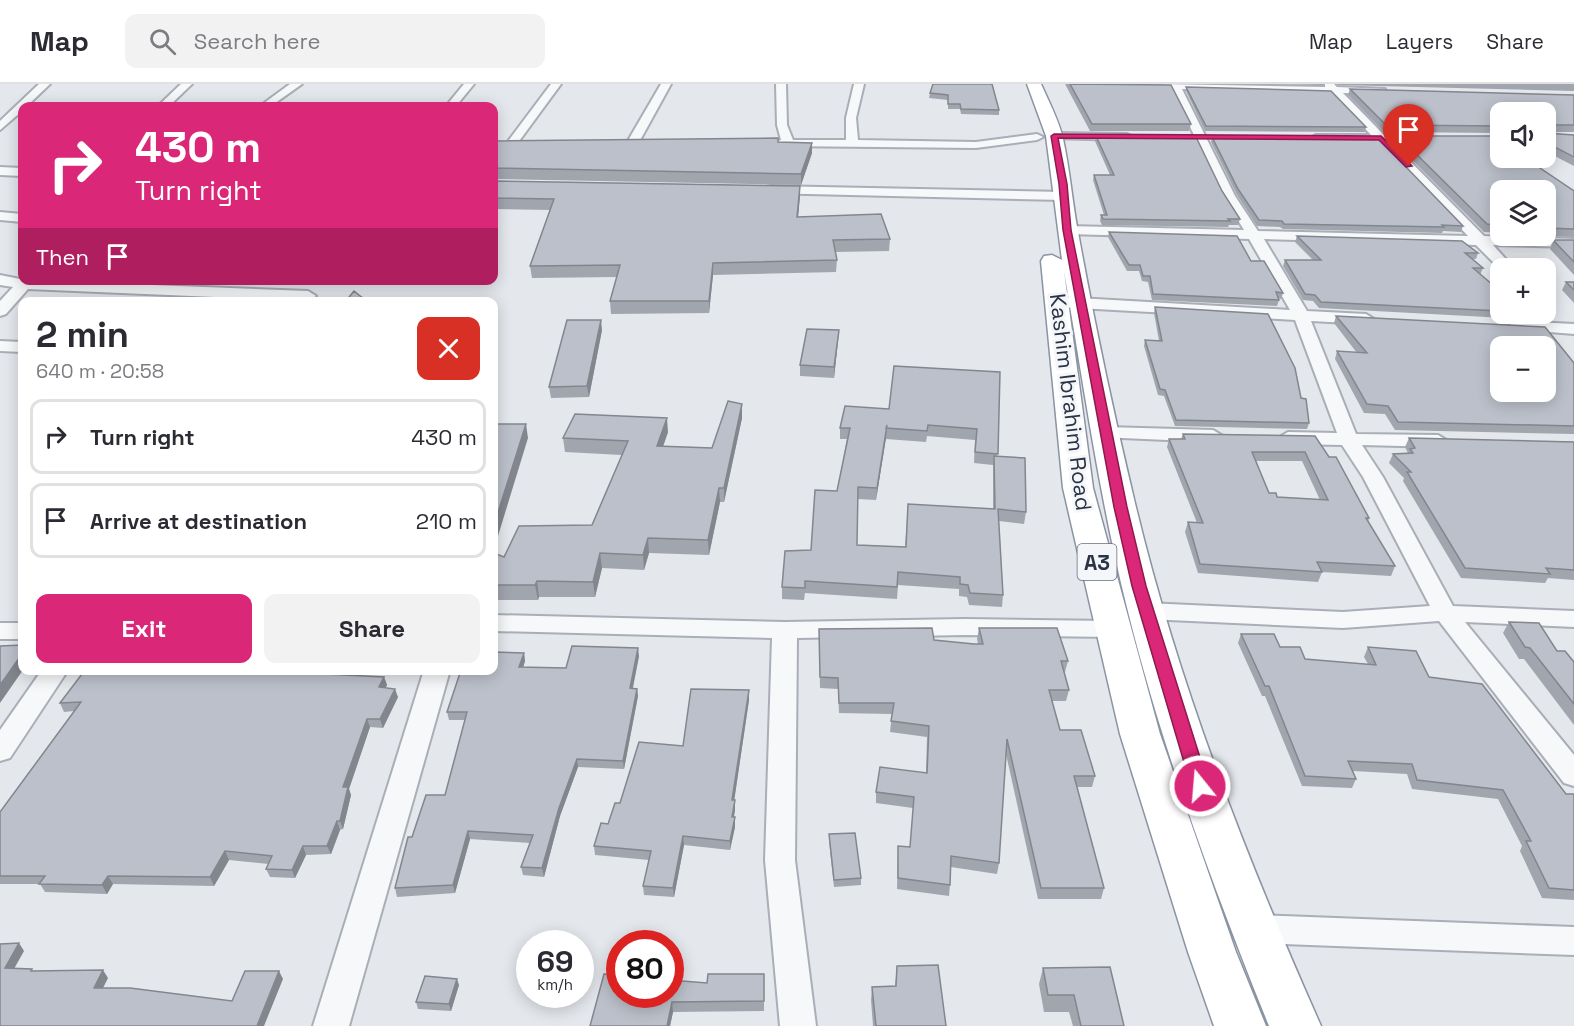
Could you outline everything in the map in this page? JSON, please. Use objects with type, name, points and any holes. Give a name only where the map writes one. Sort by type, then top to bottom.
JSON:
[{"type":"highway","name":"Kashim Ibrahim Road","points":[[1019,84],[1046,136]]},
{"type":"highway","name":"Kashim Ibrahim Road","points":[[1034,84],[1046,136],[1053,195],[1071,302],[1106,433],[1120,507],[1147,611],[1207,807],[1295,1026]]},
{"type":"highway","name":"Kashim Ibrahim Road","points":[[1053,195],[1067,230],[1078,488],[1140,734],[1212,952],[1240,1026]]},
{"type":"street","points":[[26,102],[45,84]]},
{"type":"street","points":[[167,102],[187,84]]},
{"type":"street","points":[[272,102],[297,84]]},
{"type":"street","points":[[453,102],[469,84]]},
{"type":"street","points":[[498,147],[516,146],[556,84]]},
{"type":"street","points":[[632,144],[666,84]]},
{"type":"street","points":[[781,84],[782,125],[788,143]]},
{"type":"street","points":[[852,142],[850,118],[859,84]]},
{"type":"street","points":[[1175,85],[1229,196],[1301,315],[1349,440],[1373,477],[1446,613],[1574,776]]},
{"type":"street","points":[[1152,86],[1330,87],[1390,91]]},
{"type":"street","points":[[1330,87],[1498,258]]},
{"type":"street","points":[[0,127],[18,110]]},
{"type":"street","points":[[764,143],[852,142],[966,146],[1046,136],[1145,138]]},
{"type":"street","points":[[1309,138],[1437,138]]},
{"type":"street","points":[[0,171],[18,172]]},
{"type":"street","points":[[754,189],[1053,195]]},
{"type":"street","points":[[0,216],[18,218]]},
{"type":"street","points":[[1067,230],[1574,243]]},
{"type":"street","points":[[0,280],[18,281]]},
{"type":"street","points":[[0,311],[23,285]]},
{"type":"street","points":[[75,285],[273,297]]},
{"type":"street","points":[[1071,302],[1384,320]]},
{"type":"street","points":[[1556,319],[1570,332]]},
{"type":"street","points":[[1503,325],[1570,332]]},
{"type":"street","points":[[0,346],[18,347]]},
{"type":"street","points":[[1106,433],[1233,437]]},
{"type":"street","points":[[1268,438],[1456,441]]},
{"type":"street","points":[[1147,611],[1343,620],[1446,613],[1574,619]]},
{"type":"street","points":[[498,623],[785,630],[965,627],[1113,629]]},
{"type":"street","points":[[785,630],[780,860],[798,1026]]},
{"type":"street","points":[[0,631],[18,631]]},
{"type":"street","points":[[0,751],[53,675]]},
{"type":"street","points":[[331,1026],[436,675]]},
{"type":"street","points":[[1254,928],[1574,941]]},
{"type":"building","points":[[933,84],[992,84],[999,110],[961,109],[960,104],[948,104],[948,95],[930,93]]},
{"type":"building","points":[[1070,84],[1171,85],[1191,124],[1092,124]]},
{"type":"building","points":[[1186,87],[1331,91],[1366,127],[1206,126]]},
{"type":"building","points":[[1350,89],[1574,95],[1574,125],[1556,125],[1556,102],[1490,102],[1490,126],[1386,125]]},
{"type":"building","points":[[1556,134],[1574,135],[1574,157],[1556,148]]},
{"type":"building","points":[[1096,136],[1196,137],[1222,191],[1240,219],[1228,219],[1230,221],[1103,219],[1101,215],[1107,215],[1094,175],[1114,175]]},
{"type":"building","points":[[1398,136],[1490,136],[1490,168],[1540,168],[1574,191],[1574,229],[1556,228],[1556,180],[1490,180],[1490,224],[1487,224]]},
{"type":"building","points":[[1212,137],[1378,138],[1463,226],[1284,224],[1282,221],[1259,220],[1238,189]]},
{"type":"building","points":[[778,138],[778,142],[812,143],[801,174],[498,168],[498,141]]},
{"type":"building","points":[[498,181],[800,186],[797,217],[881,214],[890,239],[833,240],[837,260],[713,263],[709,301],[610,301],[620,265],[530,266],[554,199],[498,198]]},
{"type":"building","points":[[1109,232],[1237,236],[1251,261],[1264,261],[1283,293],[1276,292],[1279,300],[1153,294],[1150,276],[1143,276],[1140,265],[1129,265]]},
{"type":"building","points":[[1297,236],[1462,241],[1478,253],[1465,253],[1483,268],[1473,268],[1490,282],[1490,310],[1321,302],[1315,295],[1305,294],[1285,260],[1321,260]]},
{"type":"building","points":[[1556,240],[1574,240],[1574,262],[1556,243]]},
{"type":"building","points":[[1566,282],[1574,282],[1574,290]]},
{"type":"building","points":[[354,291],[362,297],[349,297]]},
{"type":"building","points":[[1155,307],[1268,314],[1295,368],[1301,398],[1306,399],[1309,423],[1176,420],[1165,390],[1160,389],[1145,340],[1162,341]]},
{"type":"building","points":[[1336,316],[1545,327],[1552,336],[1490,336],[1490,402],[1556,402],[1556,341],[1574,363],[1574,426],[1398,422],[1388,406],[1367,404],[1337,351],[1367,353]]},
{"type":"building","points":[[567,320],[601,320],[587,386],[549,387]]},
{"type":"building","points":[[807,329],[839,330],[834,367],[800,365]]},
{"type":"building","points":[[894,366],[1000,372],[998,454],[975,452],[977,429],[928,425],[927,431],[887,428],[877,488],[858,487],[857,545],[906,547],[908,504],[995,509],[994,456],[1025,458],[1026,512],[998,509],[1003,595],[970,593],[968,585],[960,584],[960,577],[898,572],[897,587],[805,581],[805,588],[782,587],[785,551],[811,550],[815,490],[837,491],[850,428],[840,428],[845,406],[889,409]]},
{"type":"building","points":[[728,401],[742,404],[724,488],[719,488],[708,540],[648,538],[643,555],[600,553],[593,582],[537,581],[535,585],[498,585],[498,555],[504,557],[519,526],[592,525],[628,441],[563,438],[575,414],[667,418],[657,446],[712,448]]},
{"type":"building","points":[[498,424],[526,424],[498,512]]},
{"type":"building","points":[[1183,434],[1315,436],[1329,457],[1336,457],[1369,518],[1366,518],[1395,566],[1317,562],[1322,572],[1200,564],[1188,522],[1203,523],[1169,439],[1185,439]],"holes":[[[1252,452],[1305,452],[1328,500],[1277,497],[1276,493],[1269,493]]]},
{"type":"building","points":[[1409,438],[1574,442],[1574,570],[1546,568],[1550,574],[1465,568],[1407,472],[1411,472],[1393,454],[1413,453],[1410,449],[1415,448]]},
{"type":"building","points":[[1509,622],[1539,623],[1557,651],[1565,651],[1574,662],[1574,704],[1530,648],[1525,647]]},
{"type":"building","points":[[932,628],[934,640],[983,644],[979,628],[1057,628],[1068,661],[1061,661],[1069,690],[1049,690],[1060,730],[1081,730],[1095,776],[1074,776],[1104,888],[1041,888],[1007,739],[999,863],[951,856],[950,885],[898,878],[898,846],[910,847],[914,797],[876,792],[880,767],[927,773],[929,726],[891,721],[894,703],[839,703],[838,678],[820,677],[819,629]]},
{"type":"building","points":[[1241,634],[1274,634],[1280,647],[1300,647],[1305,659],[1376,665],[1368,647],[1416,651],[1429,677],[1482,684],[1566,794],[1574,794],[1574,890],[1549,888],[1526,841],[1531,841],[1503,790],[1417,780],[1412,764],[1348,761],[1356,779],[1305,776],[1269,686],[1265,686]]},
{"type":"building","points":[[18,645],[18,660],[0,685],[0,646]]},
{"type":"building","points":[[572,646],[638,648],[630,688],[637,689],[623,761],[577,759],[559,808],[542,868],[521,867],[533,835],[468,831],[453,885],[395,888],[408,837],[412,837],[426,795],[445,795],[467,712],[447,712],[459,675],[498,675],[498,652],[524,653],[519,667],[566,668]]},
{"type":"building","points":[[81,675],[345,675],[384,677],[379,687],[395,689],[380,719],[367,719],[343,787],[348,787],[340,821],[337,821],[327,846],[303,846],[292,870],[266,869],[272,856],[225,851],[210,877],[108,876],[102,885],[39,884],[45,876],[0,876],[0,812],[81,702],[60,703]]},
{"type":"building","points":[[691,689],[749,690],[732,800],[735,800],[732,817],[735,817],[730,841],[683,836],[673,888],[643,886],[651,851],[594,846],[601,823],[608,824],[615,803],[620,803],[639,742],[683,746]]},
{"type":"building","points":[[855,833],[861,878],[834,880],[829,834]]},
{"type":"building","points":[[19,943],[5,968],[32,969],[31,971],[103,970],[94,988],[130,988],[232,1001],[245,971],[279,971],[257,1026],[0,1026],[0,944]]},
{"type":"building","points":[[938,965],[946,1026],[876,1026],[872,987],[896,986],[897,966]]},
{"type":"building","points":[[1110,967],[1124,1026],[1081,1026],[1074,995],[1048,995],[1043,968]]},
{"type":"building","points":[[604,974],[606,974],[606,1008],[671,1008],[667,1026],[590,1026]]},
{"type":"building","points":[[708,974],[764,974],[764,1001],[684,1002],[684,981],[707,983]]},
{"type":"building","points":[[425,976],[457,979],[449,1004],[416,1002]]},
{"type":"route","points":[[1200,786],[1139,586],[1120,507],[1083,303],[1067,230],[1063,184],[1054,136],[1201,139],[1381,138],[1409,166]]}]
